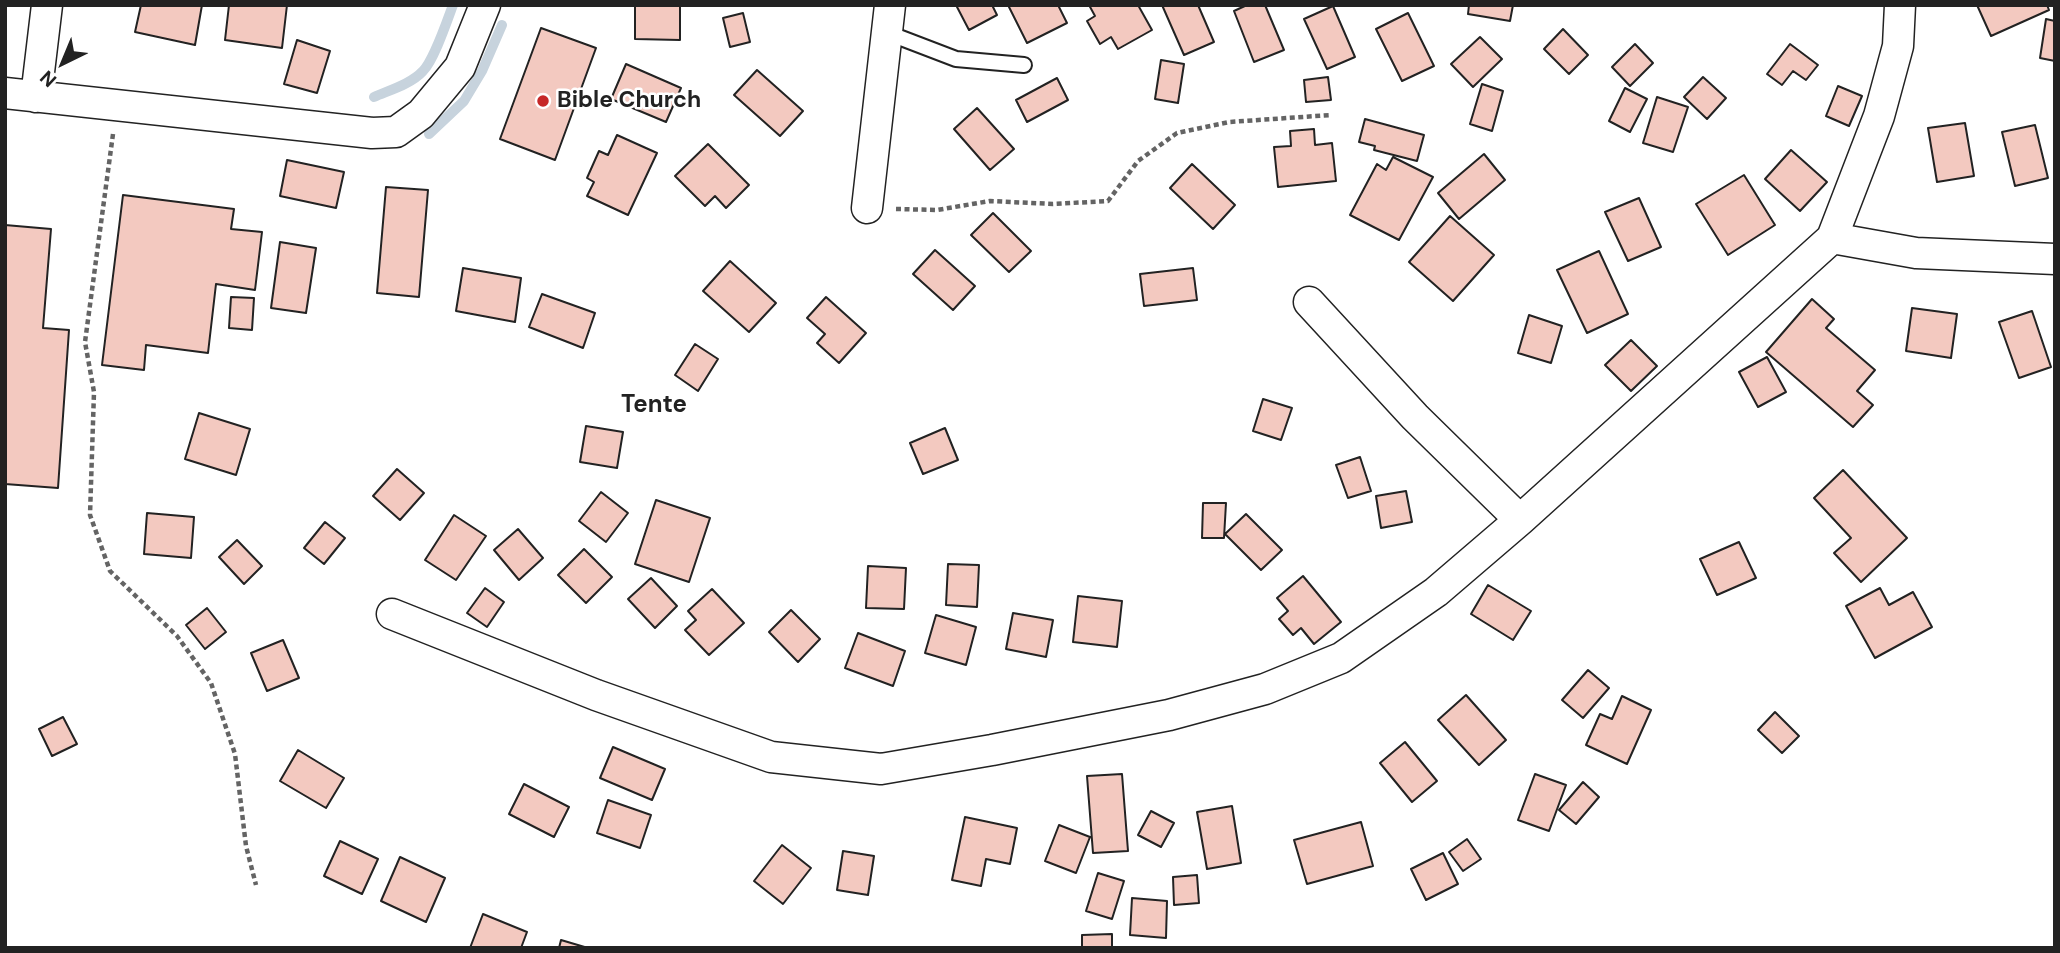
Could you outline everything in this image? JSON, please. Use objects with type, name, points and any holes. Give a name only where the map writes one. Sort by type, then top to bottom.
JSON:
[{"type":"street","points":[[36,97],[47,5]]},
{"type":"street","points":[[5,93],[360,131],[396,132],[421,114],[460,68],[485,5]]},
{"type":"street","points":[[393,614],[596,695],[771,757],[881,769],[1170,715],[1265,689],[1341,658],[1436,592],[1520,520],[1832,238],[1879,116],[1898,46],[1900,5]]},
{"type":"street","points":[[867,208],[889,19]]},
{"type":"street","points":[[1832,238],[1916,253],[2055,259]]},
{"type":"street","points":[[1309,302],[1415,417],[1520,520]]},
{"type":"lane","points":[[889,19],[956,59],[1024,65]]},
{"type":"path","points":[[117,105],[85,342],[94,392],[90,515],[110,571],[177,636],[211,683],[235,754],[246,846],[256,885]]},
{"type":"path","points":[[867,208],[937,209],[990,201],[1053,204],[1108,201],[1138,161],[1177,133],[1229,122],[1331,115]]},
{"type":"building","points":[[141,5],[202,5],[195,45],[135,32]]},
{"type":"building","points":[[229,5],[287,5],[282,48],[225,40]]},
{"type":"building","points":[[635,5],[680,5],[680,40],[635,39]]},
{"type":"building","points":[[956,5],[992,5],[997,15],[969,30]]},
{"type":"building","points":[[1008,5],[1058,5],[1067,23],[1027,43]]},
{"type":"building","points":[[1089,5],[1138,5],[1152,30],[1118,49],[1111,37],[1100,44],[1087,21],[1095,16]]},
{"type":"building","points":[[1162,5],[1198,5],[1214,42],[1184,55]]},
{"type":"building","points":[[1247,5],[1265,5],[1284,50],[1254,62],[1234,11]]},
{"type":"building","points":[[1469,5],[1513,5],[1510,21],[1468,14]]},
{"type":"building","points":[[1977,5],[2047,5],[2049,10],[1991,36]]},
{"type":"building","points":[[1333,6],[1355,57],[1327,69],[1304,19]]},
{"type":"building","points":[[743,13],[750,42],[730,47],[723,18]]},
{"type":"building","points":[[1408,13],[1434,66],[1402,81],[1376,29]]},
{"type":"building","points":[[2046,19],[2055,21],[2055,61],[2040,58]]},
{"type":"building","points":[[541,28],[596,48],[555,160],[500,139]]},
{"type":"building","points":[[1563,29],[1588,55],[1569,74],[1544,49]]},
{"type":"building","points":[[1480,37],[1502,59],[1473,87],[1451,64]]},
{"type":"building","points":[[297,40],[330,51],[317,93],[284,84]]},
{"type":"building","points":[[1635,44],[1653,63],[1630,86],[1612,67]]},
{"type":"building","points":[[1790,44],[1818,65],[1806,80],[1793,71],[1782,85],[1767,74]]},
{"type":"building","points":[[1161,60],[1184,64],[1178,103],[1155,99]]},
{"type":"building","points":[[626,64],[681,88],[666,122],[611,99]]},
{"type":"building","points":[[757,70],[803,111],[780,136],[734,95]]},
{"type":"building","points":[[1328,77],[1331,100],[1306,102],[1304,80]]},
{"type":"building","points":[[1703,77],[1726,98],[1707,119],[1684,97]]},
{"type":"building","points":[[1057,78],[1068,100],[1027,122],[1016,100]]},
{"type":"building","points":[[1482,84],[1503,91],[1492,131],[1470,124]]},
{"type":"building","points":[[1838,86],[1862,96],[1849,126],[1826,116]]},
{"type":"building","points":[[1625,88],[1647,99],[1630,132],[1609,121]]},
{"type":"building","points":[[1657,97],[1688,107],[1673,152],[1643,143]]},
{"type":"building","points":[[977,108],[1014,149],[990,170],[954,129]]},
{"type":"building","points":[[1365,119],[1424,135],[1417,161],[1374,150],[1375,146],[1359,142]]},
{"type":"building","points":[[1965,123],[1974,176],[1937,182],[1928,128]]},
{"type":"building","points":[[2035,125],[2048,178],[2015,186],[2002,132]]},
{"type":"building","points":[[1314,129],[1315,145],[1332,143],[1336,181],[1278,187],[1274,147],[1291,146],[1290,131]]},
{"type":"building","points":[[617,135],[657,153],[628,215],[587,196],[594,182],[587,178],[599,151],[608,155]]},
{"type":"building","points":[[708,144],[749,185],[726,208],[715,196],[705,206],[675,176]]},
{"type":"building","points":[[1791,150],[1827,182],[1800,211],[1765,179]]},
{"type":"building","points":[[1484,154],[1505,180],[1459,219],[1438,193]]},
{"type":"building","points":[[1393,157],[1433,177],[1399,240],[1350,215],[1377,164],[1386,170]]},
{"type":"building","points":[[287,160],[344,172],[336,208],[280,196]]},
{"type":"building","points":[[1192,164],[1235,205],[1213,229],[1170,188]]},
{"type":"building","points":[[1744,175],[1775,225],[1728,255],[1696,204]]},
{"type":"building","points":[[386,187],[428,190],[419,297],[377,293]]},
{"type":"building","points":[[123,195],[234,209],[231,229],[262,232],[255,290],[216,284],[208,353],[146,345],[144,370],[102,365]]},
{"type":"building","points":[[1639,198],[1661,247],[1628,261],[1605,212]]},
{"type":"building","points":[[993,213],[1031,251],[1009,272],[971,235]]},
{"type":"building","points":[[1450,216],[1494,255],[1453,301],[1409,262]]},
{"type":"building","points":[[5,225],[51,229],[43,328],[69,330],[58,488],[5,484]]},
{"type":"building","points":[[280,242],[316,248],[306,313],[271,308]]},
{"type":"building","points":[[935,250],[975,286],[953,310],[913,274]]},
{"type":"building","points":[[1599,251],[1628,314],[1587,333],[1557,270]]},
{"type":"building","points":[[730,261],[776,303],[749,332],[703,291]]},
{"type":"building","points":[[463,268],[521,278],[515,322],[456,311]]},
{"type":"building","points":[[1193,268],[1197,300],[1144,306],[1140,274]]},
{"type":"building","points":[[542,294],[595,313],[583,348],[529,327]]},
{"type":"building","points":[[231,297],[254,298],[252,330],[229,328]]},
{"type":"building","points":[[826,297],[866,333],[839,363],[817,343],[825,334],[807,318]]},
{"type":"building","points":[[1812,299],[1834,319],[1826,328],[1875,370],[1857,391],[1873,405],[1853,427],[1766,352]]},
{"type":"building","points":[[1912,308],[1957,314],[1951,358],[1906,351]]},
{"type":"building","points":[[2032,311],[2051,367],[2019,378],[1999,322]]},
{"type":"building","points":[[1529,315],[1562,326],[1551,363],[1518,353]]},
{"type":"building","points":[[1631,340],[1657,366],[1631,391],[1605,365]]},
{"type":"building","points":[[695,344],[718,359],[698,391],[675,375]]},
{"type":"building","points":[[1767,357],[1786,392],[1758,407],[1739,372]]},
{"type":"building","points":[[1263,399],[1292,408],[1281,440],[1253,431]]},
{"type":"building","points":[[199,413],[250,429],[236,475],[185,459]]},
{"type":"building","points":[[586,426],[623,432],[617,468],[580,462]]},
{"type":"building","points":[[945,428],[958,460],[923,474],[910,443]]},
{"type":"building","points":[[1360,457],[1371,491],[1348,498],[1336,465]]},
{"type":"building","points":[[397,469],[424,493],[400,520],[373,496]]},
{"type":"building","points":[[1843,470],[1907,538],[1861,582],[1834,553],[1851,538],[1814,498]]},
{"type":"building","points":[[1406,491],[1412,522],[1381,528],[1376,496]]},
{"type":"building","points":[[601,492],[628,513],[606,542],[579,521]]},
{"type":"building","points":[[656,500],[710,518],[689,582],[635,564]]},
{"type":"building","points":[[1203,503],[1226,503],[1224,538],[1202,538]]},
{"type":"building","points":[[147,513],[194,517],[191,558],[144,554]]},
{"type":"building","points":[[1246,514],[1282,550],[1261,570],[1225,534]]},
{"type":"building","points":[[454,515],[486,536],[456,580],[425,560]]},
{"type":"building","points":[[325,522],[345,538],[324,564],[304,548]]},
{"type":"building","points":[[518,529],[543,558],[519,580],[494,550]]},
{"type":"building","points":[[237,540],[262,566],[244,584],[219,557]]},
{"type":"building","points":[[1739,542],[1756,578],[1717,595],[1700,559]]},
{"type":"building","points":[[584,549],[612,577],[586,603],[558,575]]},
{"type":"building","points":[[948,564],[979,565],[977,607],[946,605]]},
{"type":"building","points":[[868,566],[906,568],[904,609],[866,608]]},
{"type":"building","points":[[1303,576],[1341,622],[1314,644],[1301,628],[1293,635],[1279,619],[1288,611],[1277,598]]},
{"type":"building","points":[[651,578],[677,606],[655,628],[628,599]]},
{"type":"building","points":[[1488,585],[1531,611],[1513,640],[1471,614]]},
{"type":"building","points":[[485,588],[504,602],[487,627],[467,613]]},
{"type":"building","points":[[1880,588],[1889,605],[1913,592],[1932,627],[1875,658],[1846,606]]},
{"type":"building","points":[[712,589],[744,623],[709,655],[685,630],[696,620],[688,611]]},
{"type":"building","points":[[1078,596],[1122,601],[1117,647],[1073,642]]},
{"type":"building","points":[[207,608],[226,632],[205,649],[186,625]]},
{"type":"building","points":[[791,610],[820,639],[798,662],[769,632]]},
{"type":"building","points":[[1013,613],[1053,620],[1046,657],[1006,649]]},
{"type":"building","points":[[936,615],[976,627],[966,665],[925,653]]},
{"type":"building","points":[[858,633],[905,651],[893,686],[845,668]]},
{"type":"building","points":[[283,640],[299,678],[267,691],[251,653]]},
{"type":"building","points":[[1588,670],[1609,688],[1583,718],[1562,700]]},
{"type":"building","points":[[1466,695],[1506,740],[1479,765],[1438,720]]},
{"type":"building","points":[[1622,696],[1651,710],[1627,764],[1586,745],[1600,714],[1612,719]]},
{"type":"building","points":[[1775,712],[1799,736],[1782,753],[1758,730]]},
{"type":"building","points":[[63,717],[77,744],[52,756],[39,729]]},
{"type":"building","points":[[1405,742],[1437,781],[1412,802],[1380,763]]},
{"type":"building","points":[[613,747],[665,769],[652,800],[600,778]]},
{"type":"building","points":[[298,750],[344,778],[326,808],[280,781]]},
{"type":"building","points":[[1122,774],[1128,851],[1093,853],[1087,776]]},
{"type":"building","points":[[1535,774],[1566,785],[1549,831],[1518,820]]},
{"type":"building","points":[[1583,782],[1599,797],[1576,824],[1559,810]]},
{"type":"building","points":[[524,784],[569,807],[554,837],[509,814]]},
{"type":"building","points":[[608,800],[651,815],[640,848],[597,833]]},
{"type":"building","points":[[1232,806],[1241,863],[1207,869],[1197,812]]},
{"type":"building","points":[[1151,811],[1174,823],[1161,847],[1138,835]]},
{"type":"building","points":[[965,817],[1017,828],[1010,864],[986,859],[981,886],[952,880]]},
{"type":"building","points":[[1361,822],[1373,866],[1307,884],[1294,840]]},
{"type":"building","points":[[1059,825],[1090,837],[1076,873],[1045,861]]},
{"type":"building","points":[[1467,839],[1481,859],[1463,871],[1449,852]]},
{"type":"building","points":[[340,841],[378,859],[362,894],[324,876]]},
{"type":"building","points":[[782,845],[811,868],[783,904],[754,881]]},
{"type":"building","points":[[843,851],[874,856],[868,895],[837,890]]},
{"type":"building","points":[[1443,853],[1458,884],[1426,900],[1411,869]]},
{"type":"building","points":[[400,857],[445,878],[426,922],[381,901]]},
{"type":"building","points":[[1098,873],[1124,881],[1112,919],[1086,911]]},
{"type":"building","points":[[1197,875],[1199,903],[1174,905],[1173,877]]},
{"type":"building","points":[[1132,898],[1167,901],[1166,938],[1130,935]]},
{"type":"building","points":[[483,914],[527,932],[521,948],[470,948]]},
{"type":"building","points":[[1112,934],[1112,948],[1082,948],[1082,935]]},
{"type":"building","points":[[561,940],[588,948],[559,948]]},
{"type":"waterway","points":[[374,97],[406,83],[423,71],[436,50],[453,5]]},
{"type":"waterway","points":[[429,134],[464,101],[482,71],[502,25]]},
{"type":"place","name":"Bible Church","points":[[543,101]]},
{"type":"district","name":"Tente","points":[[654,406]]}]
